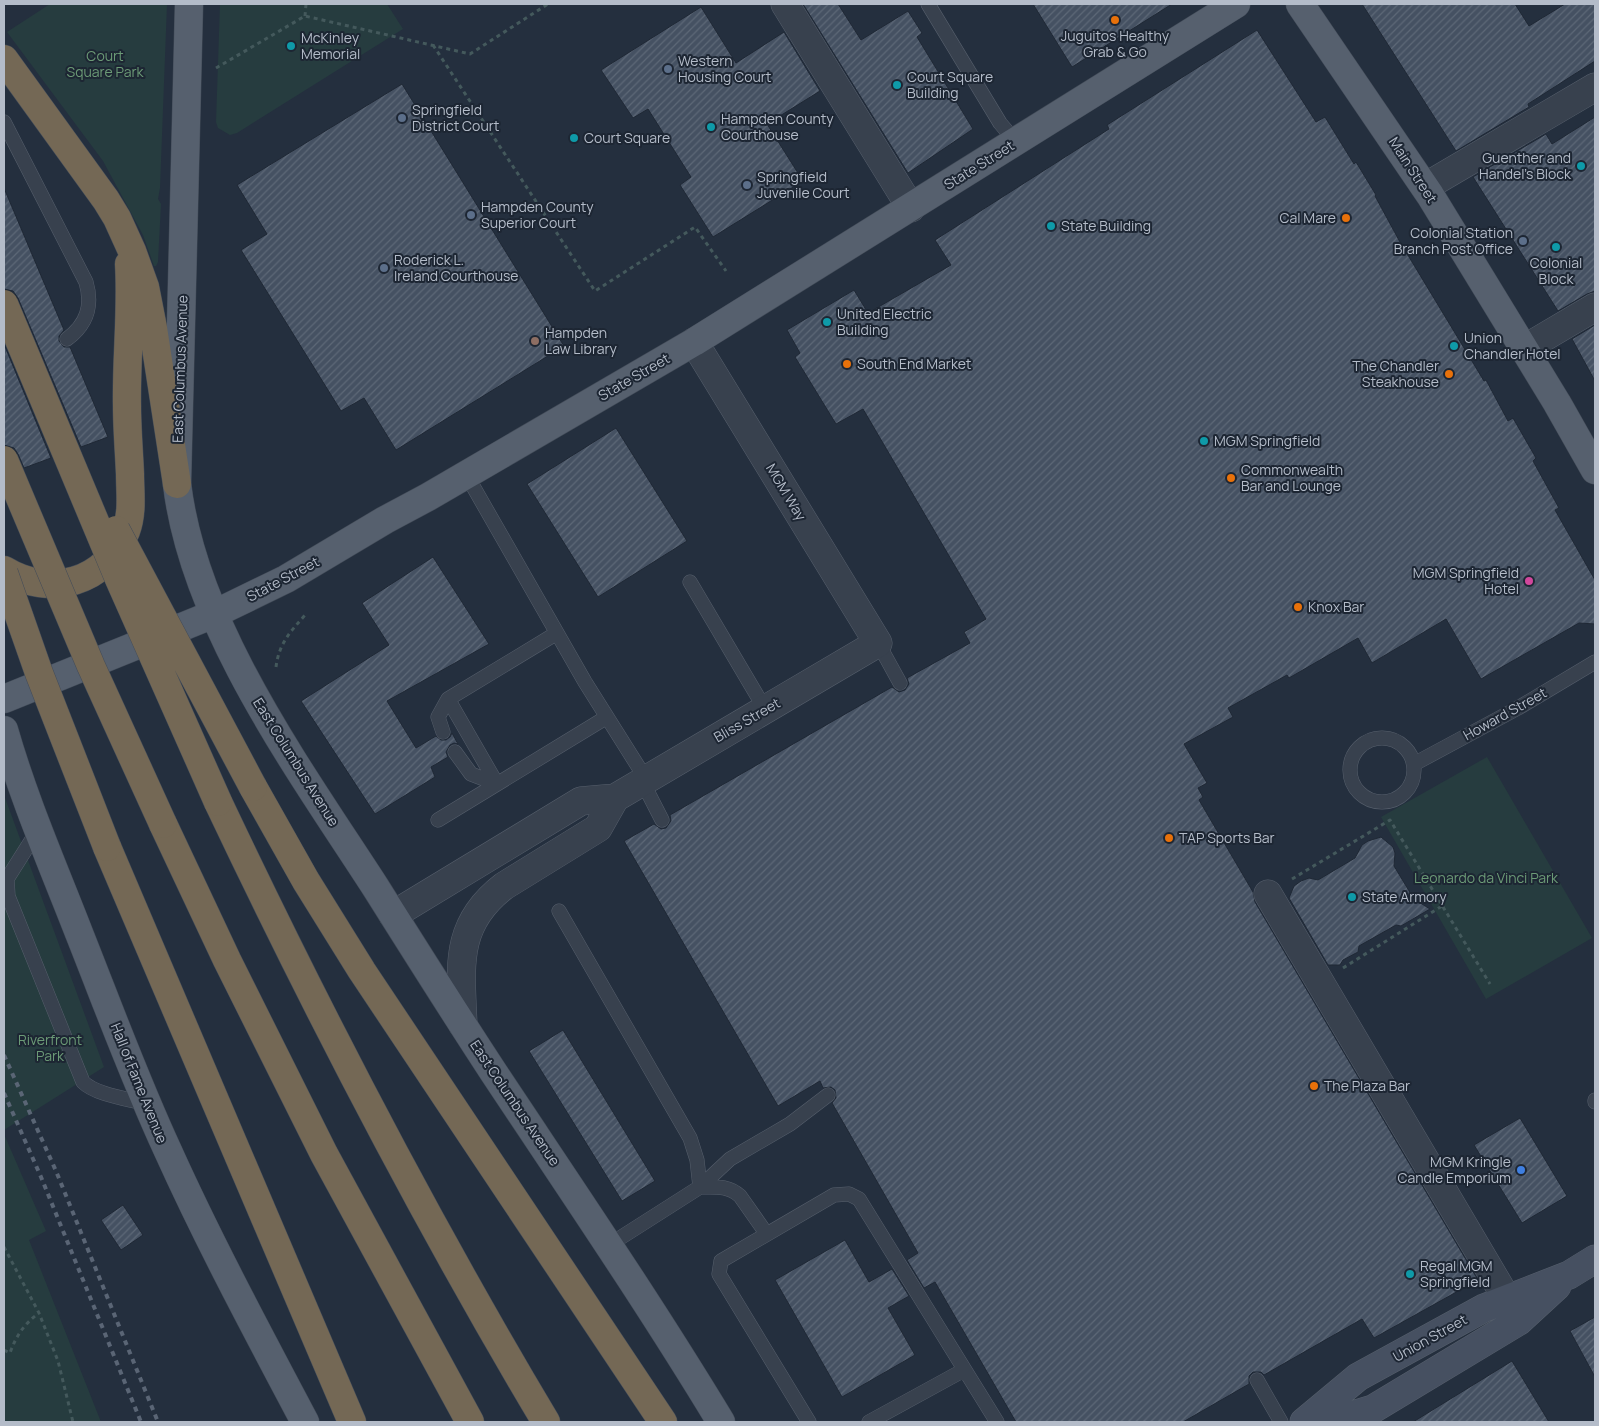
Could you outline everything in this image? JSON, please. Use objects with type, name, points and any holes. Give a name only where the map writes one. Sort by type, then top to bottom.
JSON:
[{"type":"highway","points":[[4,59],[106,200],[125,234],[140,268],[150,308],[177,484]]},
{"type":"highway","points":[[4,571],[38,584],[58,584],[77,580],[93,573],[107,561],[118,548],[126,530],[132,497],[127,405],[129,269],[125,234]]},
{"type":"highway","points":[[4,304],[119,579],[218,802],[297,966],[379,1124],[463,1278],[546,1422]]},
{"type":"highway","points":[[42,394],[253,787],[306,881],[352,956],[663,1422]]},
{"type":"highway","points":[[4,460],[91,666],[227,960],[320,1145],[470,1422]]},
{"type":"highway","points":[[4,571],[39,673],[107,847],[352,1422]]},
{"type":"main road","name":"East Columbus Avenue","points":[[189,4],[177,484],[179,506],[189,546],[214,614],[245,679],[269,719],[464,1026],[609,1244],[721,1422]]},
{"type":"main road","name":"State Street","points":[[4,698],[214,614],[286,580],[385,520],[428,498],[694,342],[1236,4]]},
{"type":"main road","name":"Main Street","points":[[1300,4],[1425,188],[1524,349],[1595,470]]},
{"type":"main road","name":"Hall of Fame Avenue","points":[[4,730],[17,775],[38,830],[148,1104],[211,1243],[306,1422]]},
{"type":"street","points":[[785,4],[911,208]]},
{"type":"street","points":[[1425,188],[1595,87]]},
{"type":"street","points":[[1524,349],[1595,307]]},
{"type":"street","name":"MGM Way","points":[[694,342],[878,643]]},
{"type":"street","name":"Bliss Street","points":[[393,915],[581,801],[615,798],[878,643]]},
{"type":"street","name":"Bliss Street","points":[[464,1026],[460,964],[464,941],[480,909],[495,892],[598,828],[615,798]]},
{"type":"street","points":[[1268,894],[1507,1300]]},
{"type":"street","name":"Union Street","points":[[1304,1422],[1358,1377],[1484,1308],[1569,1275],[1595,1259]]},
{"type":"street","name":"Union Street","points":[[1330,1422],[1373,1409],[1519,1321],[1569,1275]]},
{"type":"lane","points":[[928,4],[1000,123],[1016,142]]},
{"type":"lane","points":[[4,122],[82,273],[89,291],[90,300],[86,318],[83,324],[67,339]]},
{"type":"lane","points":[[466,474],[644,780],[662,820]]},
{"type":"lane","points":[[690,582],[765,709]]},
{"type":"lane","points":[[443,732],[438,717],[448,699],[557,633]]},
{"type":"lane","points":[[878,643],[900,683]]},
{"type":"lane","name":"Howard Street","points":[[1414,764],[1518,708],[1595,662]]},
{"type":"lane","points":[[448,699],[497,784]]},
{"type":"lane","points":[[438,820],[607,717]]},
{"type":"lane","points":[[1378,739],[1394,740],[1404,746],[1411,754],[1414,764],[1415,774],[1407,792],[1399,798],[1390,801],[1380,802],[1371,800],[1361,794],[1354,786],[1350,775],[1354,753],[1362,745],[1378,739]]},
{"type":"lane","points":[[455,752],[471,774],[497,784]]},
{"type":"lane","points":[[38,830],[7,879],[6,885],[8,896],[79,1076],[86,1086],[99,1092],[148,1104]]},
{"type":"lane","points":[[559,911],[690,1138],[697,1160],[700,1187]]},
{"type":"lane","points":[[609,1244],[700,1187],[730,1159],[790,1124],[828,1095]]},
{"type":"lane","points":[[700,1187],[722,1187],[735,1191],[766,1233]]},
{"type":"lane","points":[[808,1422],[719,1274],[721,1261],[834,1194],[849,1194],[859,1199],[997,1422]]},
{"type":"lane","points":[[869,1422],[964,1370]]},
{"type":"lane","points":[[1257,1380],[1281,1422]]},
{"type":"path","points":[[305,16],[306,4]]},
{"type":"path","points":[[214,69],[305,16],[470,54],[548,4]]},
{"type":"path","points":[[433,45],[596,291],[695,227],[726,271]]},
{"type":"path","points":[[276,667],[278,652],[289,633],[306,614]]},
{"type":"path","points":[[1268,894],[1390,820],[1490,984]]},
{"type":"path","points":[[1320,983],[1442,906]]},
{"type":"path","points":[[4,1247],[39,1313],[58,1360],[74,1422]]},
{"type":"path","points":[[4,1350],[10,1353],[14,1342],[28,1321],[39,1313]]},
{"type":"green space","name":"Court Square Park","points":[[50,4],[167,4],[158,199],[161,204],[158,262],[156,266],[154,266],[143,235],[103,161],[7,32]]},
{"type":"green space","points":[[220,4],[387,4],[403,29],[237,133],[230,135],[218,128],[216,122]]},
{"type":"green space","name":"Leonardo da Vinci Park","points":[[1487,757],[1592,938],[1486,999],[1381,817]]},
{"type":"green space","name":"Riverfront Park","points":[[4,795],[104,1067],[4,1130]]},
{"type":"green space","points":[[4,1134],[46,1231],[29,1240],[101,1422],[4,1422]]},
{"type":"building","name":"Court Square Building","points":[[803,4],[838,4],[861,40],[908,11],[922,33],[917,37],[973,129],[908,173]]},
{"type":"building","points":[[1033,4],[1172,4],[1072,67]]},
{"type":"building","points":[[1362,4],[1515,4],[1529,26],[1565,4],[1595,4],[1595,61],[1528,104],[1529,107],[1456,151]]},
{"type":"building","name":"Hampden County Courthouse","points":[[701,7],[736,63],[784,32],[820,91],[767,124],[803,181],[713,237],[680,185],[691,177],[648,109],[633,118],[601,70]]},
{"type":"building","points":[[1257,30],[1316,122],[1325,117],[1354,164],[1356,162],[1376,195],[1400,242],[1484,381],[1486,380],[1508,421],[1513,418],[1536,458],[1533,461],[1559,508],[1555,510],[1595,580],[1595,624],[1579,623],[1481,679],[1446,619],[1372,663],[1358,638],[1289,678],[1287,675],[1228,708],[1233,717],[1184,744],[1207,783],[1198,788],[1203,797],[1199,800],[1253,892],[1255,902],[1478,1280],[1374,1338],[1362,1319],[1264,1375],[1261,1372],[1253,1372],[1249,1376],[1249,1384],[1183,1422],[1016,1422],[935,1282],[924,1288],[907,1260],[918,1253],[832,1103],[836,1098],[835,1090],[831,1087],[823,1088],[820,1081],[778,1106],[624,841],[654,824],[661,829],[666,828],[671,821],[670,815],[892,687],[899,692],[905,690],[909,684],[907,678],[970,643],[964,632],[986,619],[863,409],[836,424],[795,357],[800,353],[787,330],[854,290],[868,313],[951,265],[935,240],[1109,129],[1107,125]]},
{"type":"building","name":"Roderick L. Ireland Courthouse","points":[[402,84],[564,346],[396,450],[364,398],[341,411],[241,250],[267,234],[237,185]]},
{"type":"building","name":"Colonial Block","points":[[1595,117],[1595,291],[1558,311],[1473,177],[1546,134],[1552,144]]},
{"type":"building","points":[[4,188],[64,330],[59,336],[59,341],[64,347],[70,347],[108,437],[81,447],[18,298],[13,291],[4,289]]},
{"type":"building","points":[[1595,325],[1595,381],[1572,339]]},
{"type":"building","points":[[4,344],[51,458],[24,468],[14,448],[4,445]]},
{"type":"building","points":[[616,428],[687,541],[598,597],[527,484]]},
{"type":"building","points":[[433,557],[489,644],[387,701],[416,748],[436,736],[441,740],[446,740],[452,733],[458,744],[450,745],[446,752],[448,757],[431,767],[435,777],[375,814],[301,701],[389,645],[362,603]]},
{"type":"building","name":"State Armory","points":[[1381,837],[1393,847],[1395,853],[1394,866],[1414,899],[1430,909],[1401,926],[1396,925],[1359,946],[1358,952],[1343,960],[1340,965],[1328,965],[1289,898],[1294,886],[1301,881],[1309,878],[1318,880],[1355,858],[1362,845]]},
{"type":"building","points":[[563,1030],[655,1181],[622,1201],[529,1051]]},
{"type":"building","name":"MGM Kringle Candle Emporium","points":[[1520,1118],[1567,1196],[1522,1223],[1474,1145]]},
{"type":"building","points":[[123,1205],[143,1235],[121,1250],[101,1220]]},
{"type":"building","points":[[845,1240],[869,1282],[892,1269],[909,1296],[888,1308],[915,1355],[842,1397],[775,1280]]},
{"type":"building","points":[[1595,1317],[1595,1377],[1570,1331]]},
{"type":"building","points":[[1512,1361],[1549,1422],[1413,1422]]},
{"type":"railway","points":[[4,1055],[56,1171],[158,1422]]},
{"type":"railway","points":[[4,1093],[41,1177],[141,1422]]},
{"type":"place","name":"Juguitos Healthy Grab & Go","points":[[1115,20]]},
{"type":"place","name":"McKinley Memorial","points":[[291,46]]},
{"type":"place","name":"Western Housing Court","points":[[668,69]]},
{"type":"place","name":"Court Square Building","points":[[897,85]]},
{"type":"place","name":"Springfield District Court","points":[[402,118]]},
{"type":"place","name":"Hampden County Courthouse","points":[[711,127]]},
{"type":"place","name":"Court Square","points":[[574,138]]},
{"type":"place","name":"Guenther and Handel's Block","points":[[1581,166]]},
{"type":"place","name":"Springfield Juvenile Court","points":[[747,185]]},
{"type":"place","name":"Hampden County Superior Court","points":[[471,215]]},
{"type":"place","name":"Cal Mare","points":[[1346,218]]},
{"type":"place","name":"State Building","points":[[1051,226]]},
{"type":"place","name":"Colonial Station Branch Post Office","points":[[1523,241]]},
{"type":"place","name":"Colonial Block","points":[[1556,247]]},
{"type":"place","name":"Roderick L. Ireland Courthouse","points":[[384,268]]},
{"type":"place","name":"United Electric Building","points":[[827,322]]},
{"type":"place","name":"Hampden Law Library","points":[[535,341]]},
{"type":"place","name":"Union Chandler Hotel","points":[[1454,346]]},
{"type":"place","name":"South End Market","points":[[847,364]]},
{"type":"place","name":"The Chandler Steakhouse","points":[[1449,374]]},
{"type":"place","name":"MGM Springfield","points":[[1204,441]]},
{"type":"place","name":"Commonwealth Bar and Lounge","points":[[1231,478]]},
{"type":"place","name":"MGM Springfield Hotel","points":[[1529,581]]},
{"type":"place","name":"Knox Bar","points":[[1298,607]]},
{"type":"place","name":"TAP Sports Bar","points":[[1169,838]]},
{"type":"place","name":"State Armory","points":[[1352,897]]},
{"type":"place","name":"The Plaza Bar","points":[[1314,1086]]},
{"type":"place","name":"MGM Kringle Candle Emporium","points":[[1521,1170]]},
{"type":"place","name":"Regal MGM Springfield","points":[[1410,1274]]}]
